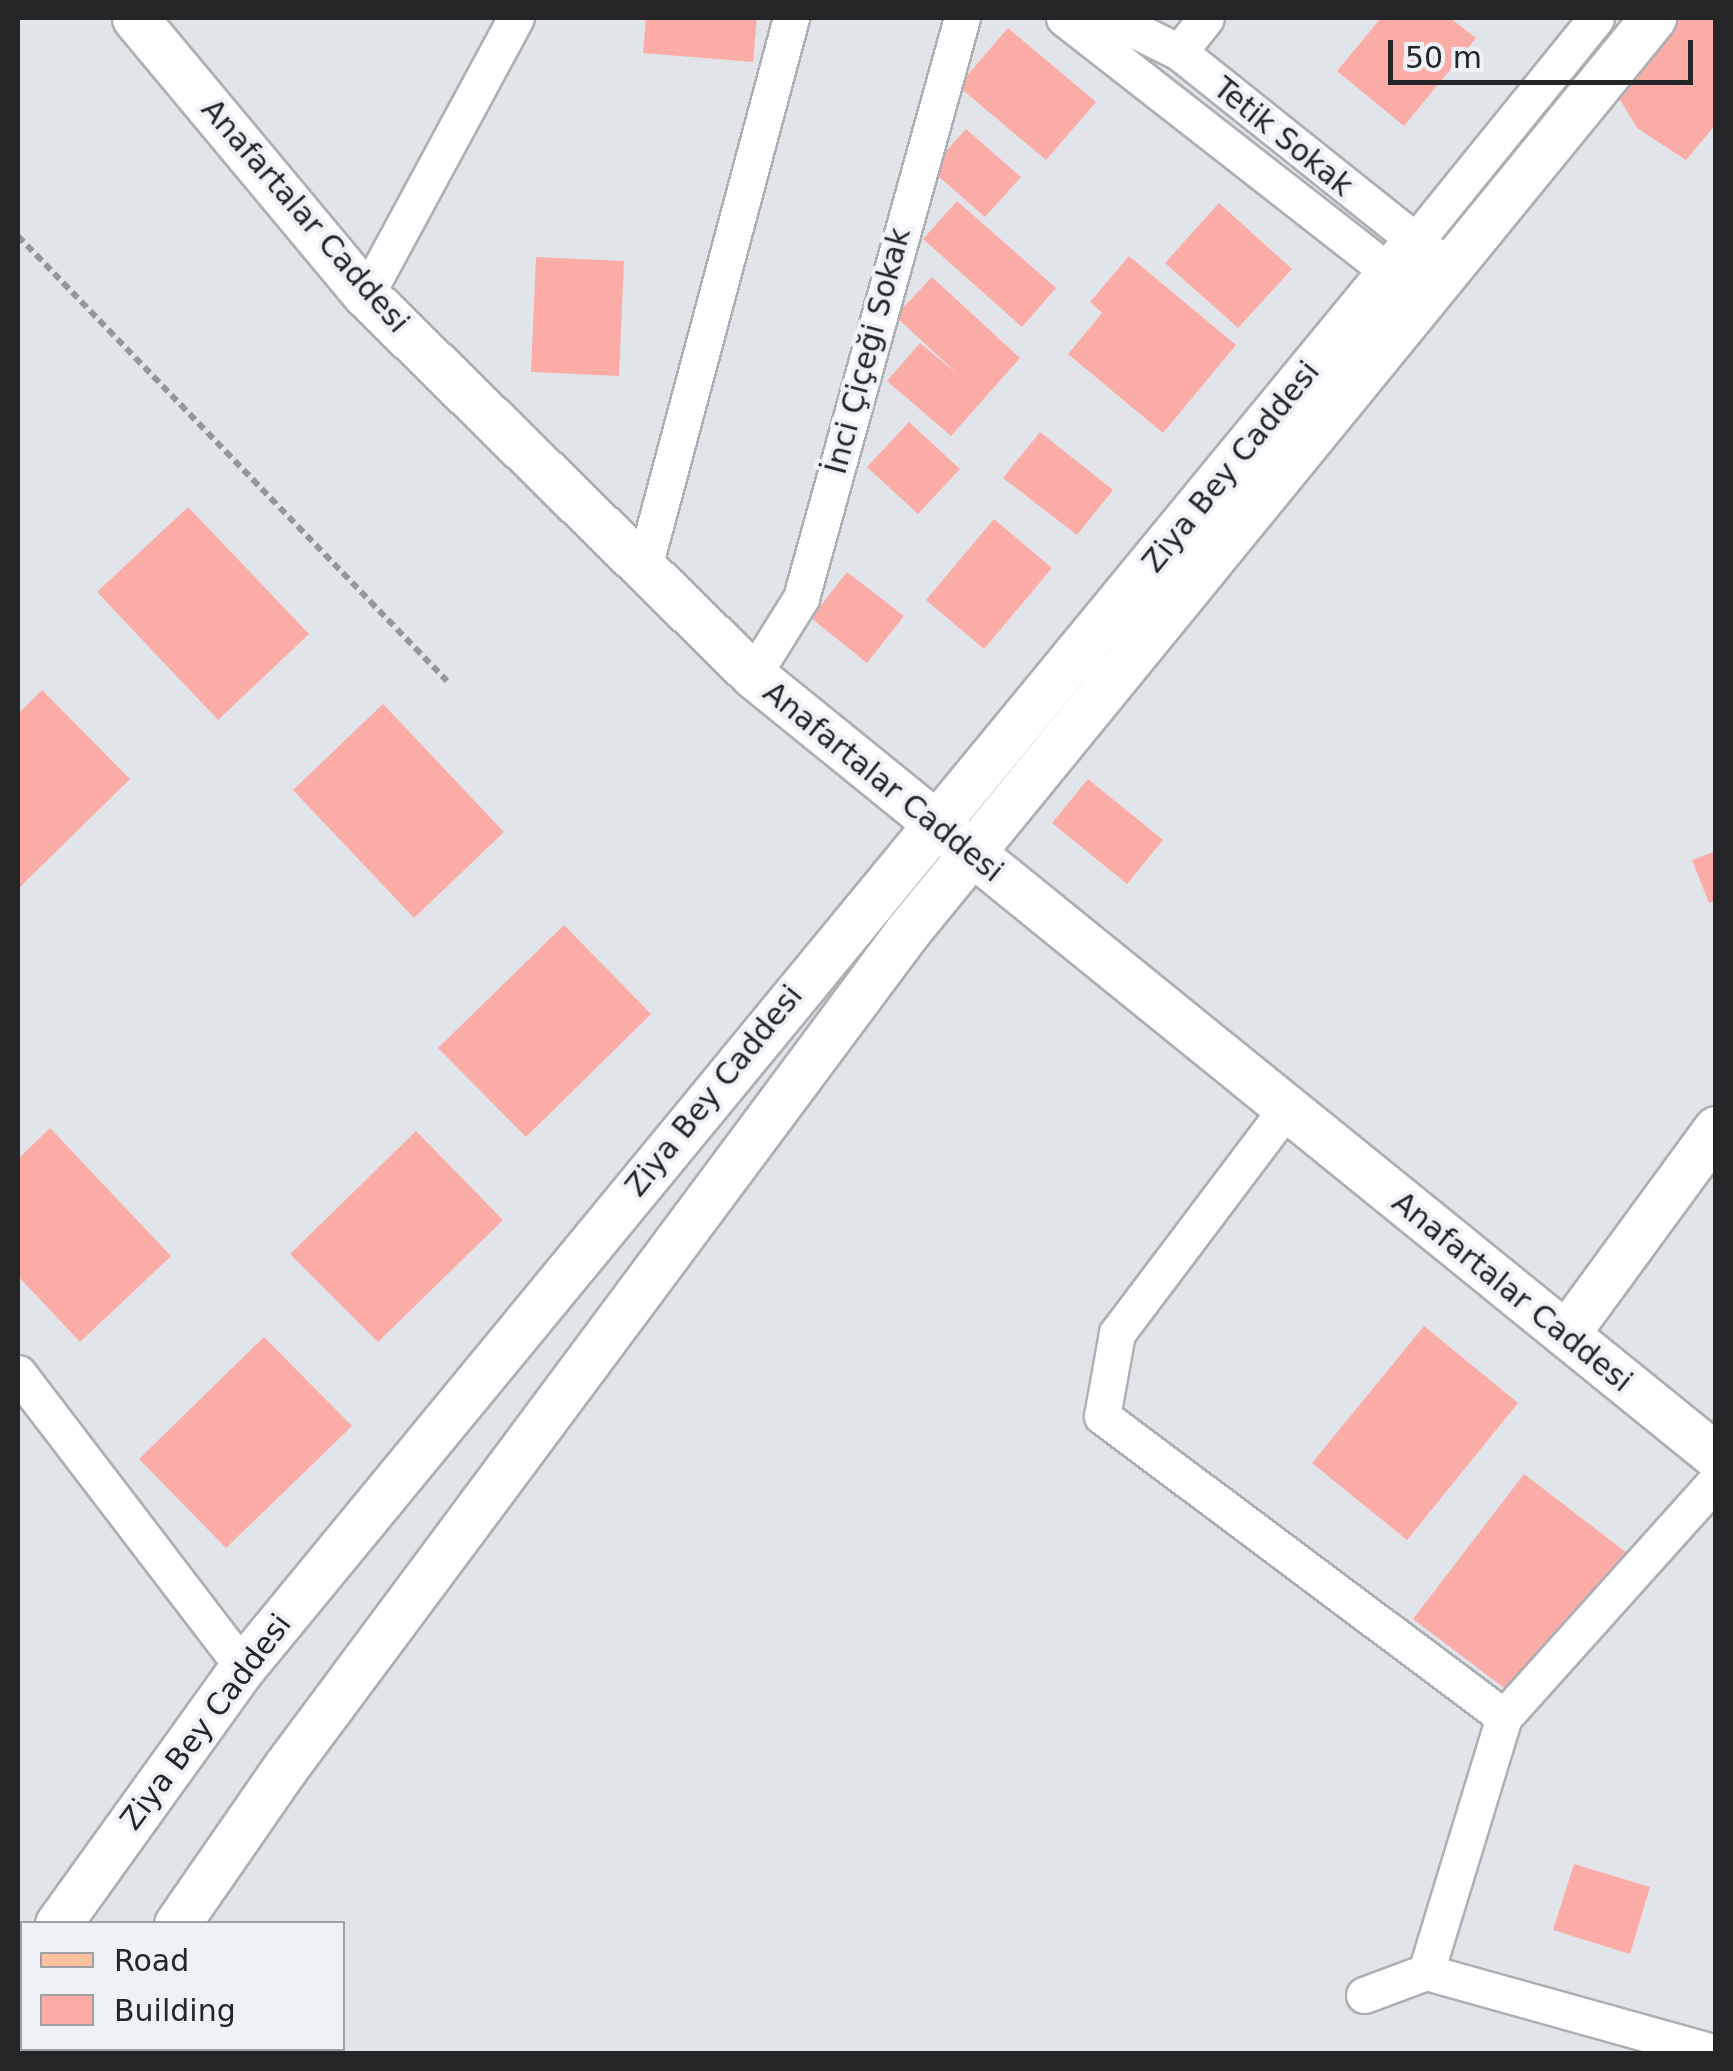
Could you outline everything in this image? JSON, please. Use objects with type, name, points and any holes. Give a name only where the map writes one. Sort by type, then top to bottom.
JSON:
[{"type":"street","name":"Anafartalar Caddesi","points":[[136,18],[366,295],[753,676],[1716,1456]]},
{"type":"street","points":[[366,295],[516,18]]},
{"type":"street","points":[[644,567],[791,18]]},
{"type":"street","name":"İnci Çiçeği Sokak","points":[[753,676],[801,598],[962,18]]},
{"type":"street","name":"Tetik Sokak","points":[[1064,18],[1419,270]]},
{"type":"street","name":"Tetik Sokak","points":[[1110,18],[1179,52],[1419,270]]},
{"type":"street","points":[[1179,52],[1206,18]]},
{"type":"street","name":"Ziya Bey Caddesi","points":[[179,1921],[285,1768],[907,932],[972,854],[1419,270],[1596,18]]},
{"type":"street","name":"Ziya Bey Caddesi","points":[[60,1921],[243,1666],[744,1054],[1419,270],[1653,18]]},
{"type":"street","points":[[1286,1109],[1117,1332],[1102,1416],[1504,1716]]},
{"type":"street","points":[[1566,1334],[1716,1130]]},
{"type":"street","points":[[18,1373],[243,1666]]},
{"type":"street","points":[[1426,1972],[1504,1716],[1716,1481]]},
{"type":"street","points":[[1364,1995],[1426,1972],[1716,2053]]},
{"type":"path","points":[[18,236],[447,681]]},
{"type":"building","points":[[646,18],[757,18],[753,62],[643,53]]},
{"type":"building","points":[[1381,18],[1450,18],[1476,38],[1404,126],[1337,71]]},
{"type":"building","points":[[1663,18],[1716,18],[1716,124],[1686,160],[1637,128],[1610,83]]},
{"type":"building","points":[[1008,28],[1096,102],[1046,160],[958,86]]},
{"type":"building","points":[[966,129],[1021,177],[985,217],[930,169]]},
{"type":"building","points":[[957,201],[1056,288],[1022,327],[923,239]]},
{"type":"building","points":[[1219,203],[1292,269],[1238,328],[1165,263]]},
{"type":"building","points":[[1129,256],[1236,345],[1163,433],[1068,354],[1102,313],[1090,302]]},
{"type":"building","points":[[536,257],[624,261],[619,376],[531,372]]},
{"type":"building","points":[[932,277],[1020,358],[951,436],[887,381],[920,343],[960,376],[895,316]]},
{"type":"building","points":[[909,422],[960,469],[918,514],[867,467]]},
{"type":"building","points":[[1040,432],[1113,490],[1077,535],[1003,478]]},
{"type":"building","points":[[188,507],[309,634],[218,720],[97,592]]},
{"type":"building","points":[[994,519],[1052,568],[984,649],[926,600]]},
{"type":"building","points":[[847,572],[904,616],[867,663],[811,618]]},
{"type":"building","points":[[42,690],[130,779],[18,889],[18,714]]},
{"type":"building","points":[[383,704],[504,832],[414,918],[293,790]]},
{"type":"building","points":[[1088,779],[1163,840],[1127,884],[1052,823]]},
{"type":"building","points":[[1716,851],[1716,900],[1709,903],[1692,860]]},
{"type":"building","points":[[564,925],[651,1014],[526,1137],[438,1048]]},
{"type":"building","points":[[50,1128],[171,1256],[80,1342],[18,1276],[18,1159]]},
{"type":"building","points":[[416,1131],[503,1220],[378,1342],[290,1254]]},
{"type":"building","points":[[1424,1326],[1518,1403],[1407,1540],[1312,1463]]},
{"type":"building","points":[[264,1337],[352,1426],[226,1548],[139,1459]]},
{"type":"building","points":[[1524,1474],[1627,1553],[1516,1697],[1413,1619]]},
{"type":"building","points":[[1574,1864],[1650,1887],[1630,1954],[1553,1930]]}]
